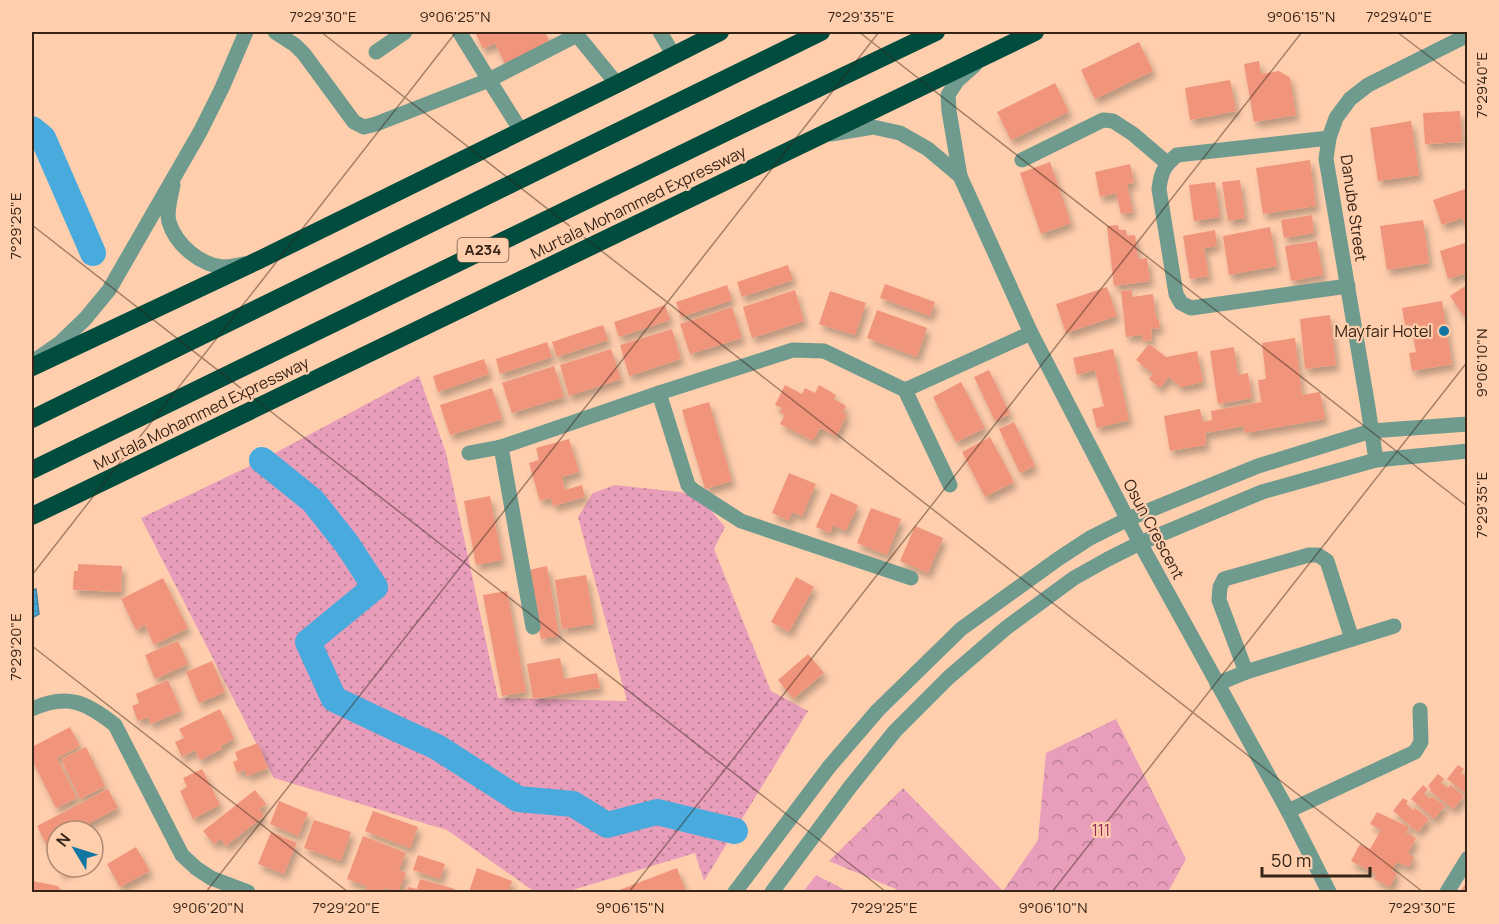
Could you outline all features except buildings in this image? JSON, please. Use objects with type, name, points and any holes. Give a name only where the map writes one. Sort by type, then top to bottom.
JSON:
[{"type":"highway","points":[[32,367],[257,261],[720,32]]},
{"type":"highway","points":[[32,419],[821,32]]},
{"type":"highway","name":"Murtala Mohammed Expressway","points":[[32,470],[936,32]]},
{"type":"highway","name":"Murtala Mohammed Expressway","points":[[35,514],[1035,32]]},
{"type":"street","points":[[32,362],[60,343],[85,319],[109,290],[200,132],[246,32]]},
{"type":"street","points":[[375,52],[405,32]]},
{"type":"street","points":[[458,32],[521,131]]},
{"type":"street","points":[[660,32],[673,54]]},
{"type":"street","points":[[282,33],[304,54],[354,122],[364,127],[489,80],[576,33],[617,84]]},
{"type":"street","name":"Danube Street","points":[[1376,460],[1326,159],[1329,138],[1336,118],[1350,99],[1368,86],[1467,35]]},
{"type":"street","points":[[960,176],[948,95],[957,81],[991,52]]},
{"type":"street","points":[[1022,160],[1103,120],[1113,121],[1133,134],[1167,164]]},
{"type":"street","points":[[819,137],[873,127],[900,133],[928,149],[960,176]]},
{"type":"street","points":[[1329,138],[1177,155],[1167,164],[1161,176],[1159,189],[1176,294],[1181,303],[1191,308],[1348,286]]},
{"type":"street","points":[[175,173],[169,206],[169,221],[183,246],[207,264],[226,267],[257,261]]},
{"type":"street","name":"Osun Crescent","points":[[960,176],[1031,333],[1140,543],[1288,811],[1329,892]]},
{"type":"street","points":[[905,390],[1031,333]]},
{"type":"street","points":[[469,453],[501,447],[793,350],[824,351],[905,390],[950,485]]},
{"type":"street","points":[[659,393],[688,485],[693,490],[741,521],[911,578]]},
{"type":"street","points":[[735,892],[829,767],[878,710],[961,629],[1090,538],[1128,519],[1258,466],[1371,431],[1467,424]]},
{"type":"street","points":[[501,447],[533,627]]},
{"type":"street","points":[[772,892],[895,731],[948,678],[1006,628],[1074,578],[1140,543],[1262,492],[1376,460],[1467,451]]},
{"type":"street","points":[[1246,672],[1219,600],[1220,587],[1224,579],[1309,555],[1318,555],[1327,561],[1352,639]]},
{"type":"street","points":[[1217,684],[1246,672],[1394,626]]},
{"type":"street","points":[[32,709],[60,700],[78,703],[96,710],[115,725],[182,855],[211,878],[248,892]]},
{"type":"street","points":[[1288,811],[1415,753],[1421,742],[1420,710]]},
{"type":"street","points":[[1447,892],[1467,858]]},
{"type":"green space","points":[[419,376],[446,453],[498,698],[627,701],[578,517],[593,493],[615,485],[697,494],[725,527],[714,549],[771,691],[808,711],[704,881],[695,853],[566,892],[535,892],[447,830],[274,778],[141,518],[262,460]]},
{"type":"green space","name":"111","points":[[1116,719],[1186,859],[1168,892],[901,892],[829,861],[903,788],[1003,891],[1038,840],[1046,753]]},
{"type":"green space","points":[[816,875],[849,892],[803,892]]},
{"type":"water","points":[[36,589],[39,614],[32,618],[32,591]]},
{"type":"waterway","points":[[32,129],[43,138],[93,253]]},
{"type":"waterway","points":[[262,460],[313,501],[347,544],[375,587],[308,642],[334,699],[437,747],[518,799],[573,804],[607,825],[657,812],[735,831]]},
{"type":"place","name":"Mayfair Hotel","points":[[1444,331]]}]
